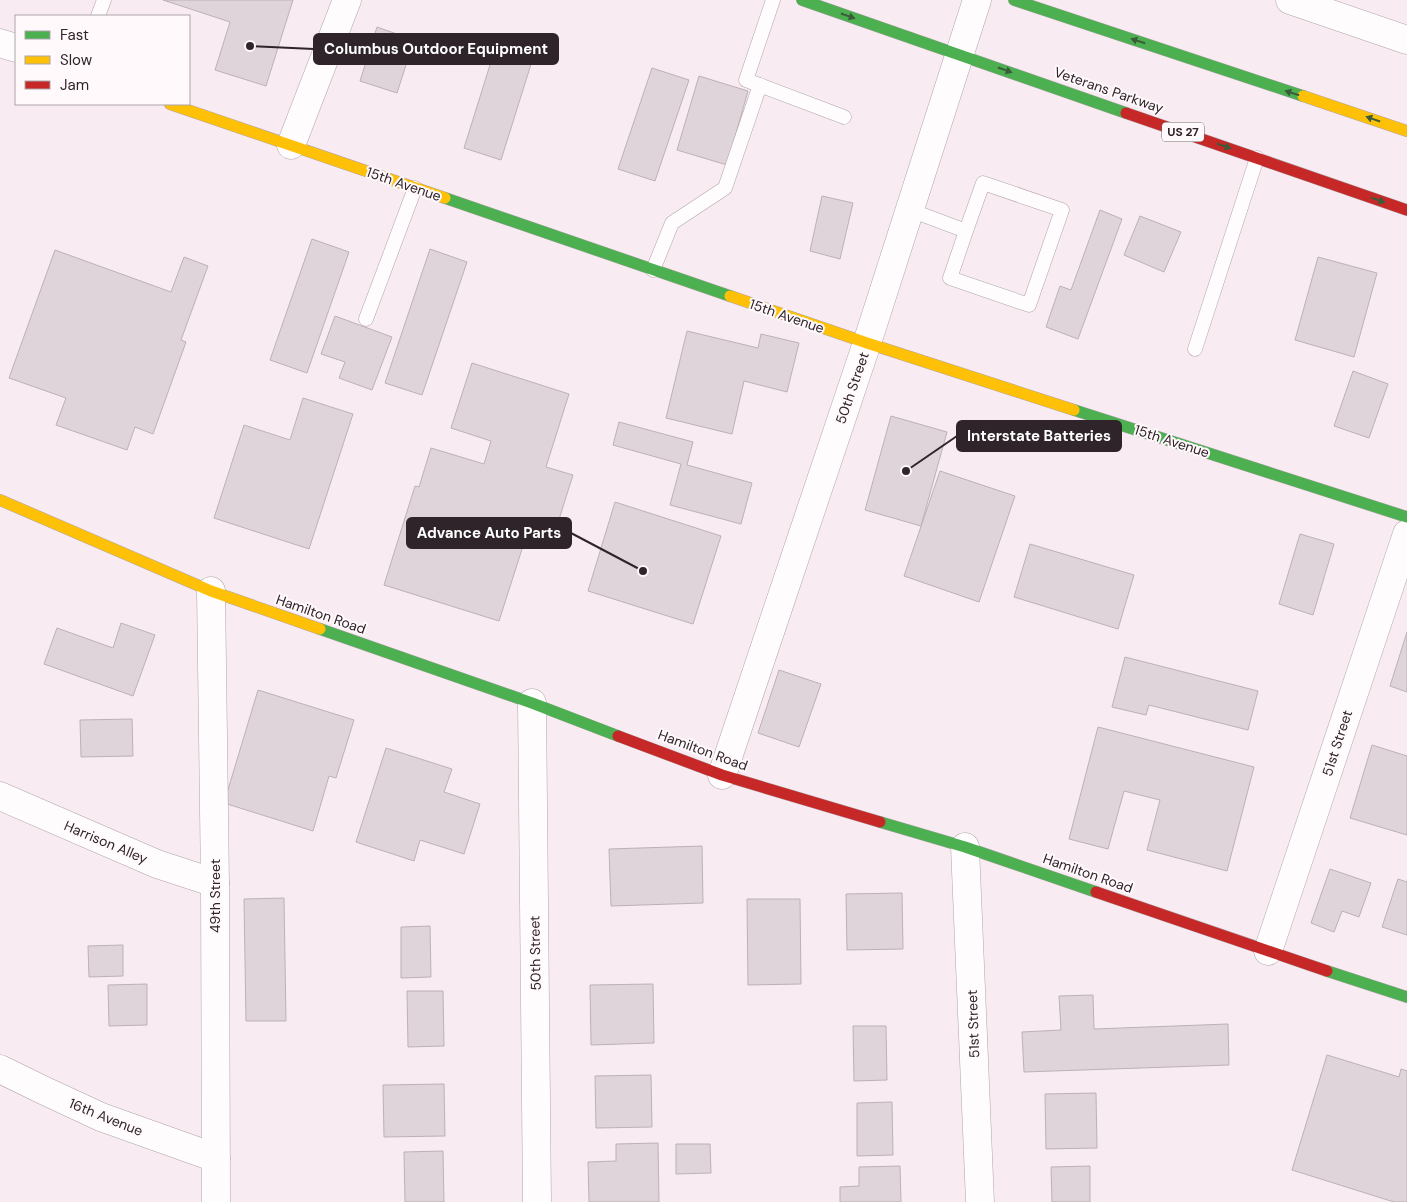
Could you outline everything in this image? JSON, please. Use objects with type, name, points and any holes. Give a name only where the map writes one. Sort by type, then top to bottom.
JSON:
[{"type":"street","points":[[291,145],[347,0]]},
{"type":"street","name":"Veterans Parkway","points":[[802,0],[1407,210]]},
{"type":"street","name":"50th Street","points":[[722,775],[867,343],[977,0]]},
{"type":"street","points":[[1014,0],[1407,131]]},
{"type":"street","points":[[1290,0],[1407,40]]},
{"type":"street","points":[[0,43],[15,48]]},
{"type":"street","name":"15th Avenue","points":[[173,105],[867,343],[1407,517]]},
{"type":"street","name":"Hamilton Road","points":[[0,500],[210,591],[532,704],[722,775],[965,847],[1407,997]]},
{"type":"street","name":"51st Street","points":[[1268,951],[1407,534]]},
{"type":"street","name":"49th Street","points":[[210,591],[215,883],[216,1202]]},
{"type":"street","name":"50th Street","points":[[532,704],[537,1202]]},
{"type":"street","name":"Harrison Alley","points":[[0,796],[157,864],[215,883]]},
{"type":"street","name":"51st Street","points":[[965,847],[980,1202]]},
{"type":"street","name":"16th Avenue","points":[[0,1069],[101,1117],[216,1158]]},
{"type":"lane","points":[[98,15],[104,0]]},
{"type":"lane","points":[[773,0],[746,80],[844,117]]},
{"type":"lane","points":[[653,270],[672,222],[724,188],[760,85]]},
{"type":"lane","points":[[1194,349],[1257,158]]},
{"type":"lane","points":[[983,183],[1062,210],[1030,305],[950,278],[966,231],[983,183]]},
{"type":"lane","points":[[366,319],[415,188]]},
{"type":"lane","points":[[910,210],[966,231]]},
{"type":"building","points":[[163,0],[293,0],[266,86],[215,70],[230,22]]},
{"type":"building","points":[[377,27],[414,40],[397,93],[360,81]]},
{"type":"building","points":[[495,49],[532,61],[501,160],[464,148]]},
{"type":"building","points":[[652,68],[689,80],[655,181],[618,169]]},
{"type":"building","points":[[699,76],[748,91],[727,165],[677,150]]},
{"type":"building","points":[[822,196],[853,203],[840,259],[810,251]]},
{"type":"building","points":[[1100,210],[1122,219],[1078,339],[1046,327],[1060,286],[1071,290]]},
{"type":"building","points":[[1140,216],[1181,232],[1164,272],[1124,255]]},
{"type":"building","points":[[312,239],[349,252],[307,373],[270,360]]},
{"type":"building","points":[[430,249],[467,262],[422,395],[385,383]]},
{"type":"building","points":[[55,250],[171,292],[184,257],[208,266],[181,340],[186,342],[153,434],[135,427],[127,450],[56,425],[66,398],[9,378]]},
{"type":"building","points":[[1318,257],[1377,273],[1354,357],[1295,340]]},
{"type":"building","points":[[335,316],[392,337],[372,390],[339,378],[345,362],[321,354]]},
{"type":"building","points":[[687,331],[758,348],[761,334],[799,343],[787,392],[744,381],[732,434],[666,418]]},
{"type":"building","points":[[472,363],[569,394],[546,467],[573,475],[556,529],[531,521],[499,621],[384,585],[415,486],[419,487],[431,448],[484,464],[491,441],[451,428]]},
{"type":"building","points":[[1353,371],[1388,384],[1369,438],[1334,426]]},
{"type":"building","points":[[303,398],[353,414],[309,549],[214,518],[244,425],[290,440]]},
{"type":"building","points":[[891,416],[947,432],[921,526],[865,510]]},
{"type":"building","points":[[619,422],[693,442],[687,465],[752,483],[741,524],[670,505],[681,464],[613,445]]},
{"type":"building","points":[[940,471],[1015,496],[979,602],[904,576]]},
{"type":"building","points":[[615,502],[721,536],[693,624],[588,591]]},
{"type":"building","points":[[1300,534],[1334,544],[1313,615],[1279,604]]},
{"type":"building","points":[[1030,544],[1134,575],[1118,629],[1014,597]]},
{"type":"building","points":[[121,623],[155,635],[133,696],[44,664],[57,628],[113,648]]},
{"type":"building","points":[[1407,632],[1407,692],[1390,686]]},
{"type":"building","points":[[1125,657],[1258,691],[1248,730],[1149,705],[1146,715],[1112,707]]},
{"type":"building","points":[[779,670],[821,684],[799,747],[758,733]]},
{"type":"building","points":[[258,690],[354,720],[336,778],[329,776],[313,831],[224,803]]},
{"type":"building","points":[[132,719],[133,756],[81,757],[80,720]]},
{"type":"building","points":[[1098,727],[1254,767],[1227,871],[1147,850],[1160,800],[1124,791],[1108,849],[1069,839]]},
{"type":"building","points":[[1372,745],[1407,756],[1407,835],[1350,818]]},
{"type":"building","points":[[386,748],[452,769],[444,792],[480,804],[464,854],[420,840],[414,861],[356,842]]},
{"type":"building","points":[[702,846],[703,903],[611,906],[609,849]]},
{"type":"building","points":[[1330,869],[1371,883],[1359,917],[1342,911],[1334,932],[1311,923]]},
{"type":"building","points":[[1398,879],[1407,882],[1407,935],[1382,927]]},
{"type":"building","points":[[902,893],[903,949],[847,950],[846,894]]},
{"type":"building","points":[[284,898],[286,1021],[246,1021],[244,899]]},
{"type":"building","points":[[747,899],[800,899],[801,984],[748,985]]},
{"type":"building","points":[[430,926],[431,977],[401,978],[401,927]]},
{"type":"building","points":[[123,945],[123,976],[89,977],[88,946]]},
{"type":"building","points":[[147,984],[147,1025],[109,1026],[108,985]]},
{"type":"building","points":[[653,984],[654,1043],[591,1045],[590,985]]},
{"type":"building","points":[[407,991],[443,991],[444,1046],[408,1047]]},
{"type":"building","points":[[1093,995],[1094,1029],[1228,1024],[1229,1065],[1024,1072],[1022,1032],[1061,1030],[1059,996]]},
{"type":"building","points":[[853,1026],[886,1026],[887,1080],[854,1081]]},
{"type":"building","points":[[1327,1055],[1399,1077],[1401,1069],[1407,1071],[1407,1202],[1394,1202],[1292,1170]]},
{"type":"building","points":[[651,1075],[652,1127],[596,1128],[595,1076]]},
{"type":"building","points":[[444,1084],[445,1136],[384,1137],[383,1085]]},
{"type":"building","points":[[1096,1093],[1097,1148],[1046,1149],[1045,1094]]},
{"type":"building","points":[[892,1102],[893,1155],[857,1156],[857,1103]]},
{"type":"building","points":[[658,1143],[659,1202],[589,1202],[588,1162],[616,1161],[616,1144]]},
{"type":"building","points":[[676,1144],[710,1144],[711,1173],[676,1174]]},
{"type":"building","points":[[443,1151],[444,1202],[405,1202],[404,1152]]},
{"type":"building","points":[[900,1166],[901,1202],[840,1202],[840,1187],[859,1186],[859,1167]]},
{"type":"building","points":[[1090,1166],[1090,1202],[1052,1202],[1051,1167]]},
{"type":"traffic: fast","points":[[802,0],[1126,113]]},
{"type":"traffic: fast","points":[[1014,0],[1303,96]]},
{"type":"traffic: fast","points":[[445,198],[730,296]]},
{"type":"traffic: fast","points":[[1074,410],[1407,517]]},
{"type":"traffic: fast","points":[[320,629],[532,703],[618,736]]},
{"type":"traffic: fast","points":[[880,822],[965,847],[1096,892]]},
{"type":"traffic: fast","points":[[1327,971],[1407,997]]},
{"type":"traffic: slow","points":[[1303,96],[1407,131]]},
{"type":"traffic: slow","points":[[173,105],[445,198]]},
{"type":"traffic: slow","points":[[730,296],[867,343],[1074,410]]},
{"type":"traffic: slow","points":[[0,500],[211,591],[320,629]]},
{"type":"traffic: jam","points":[[1126,113],[1407,210]]},
{"type":"traffic: jam","points":[[618,736],[722,775],[880,822]]},
{"type":"traffic: jam","points":[[1096,892],[1327,971]]},
{"type":"place","name":"Columbus Outdoor Equipment","points":[[250,46]]},
{"type":"place","name":"Interstate Batteries","points":[[906,471]]},
{"type":"place","name":"Advance Auto Parts","points":[[643,571]]}]
